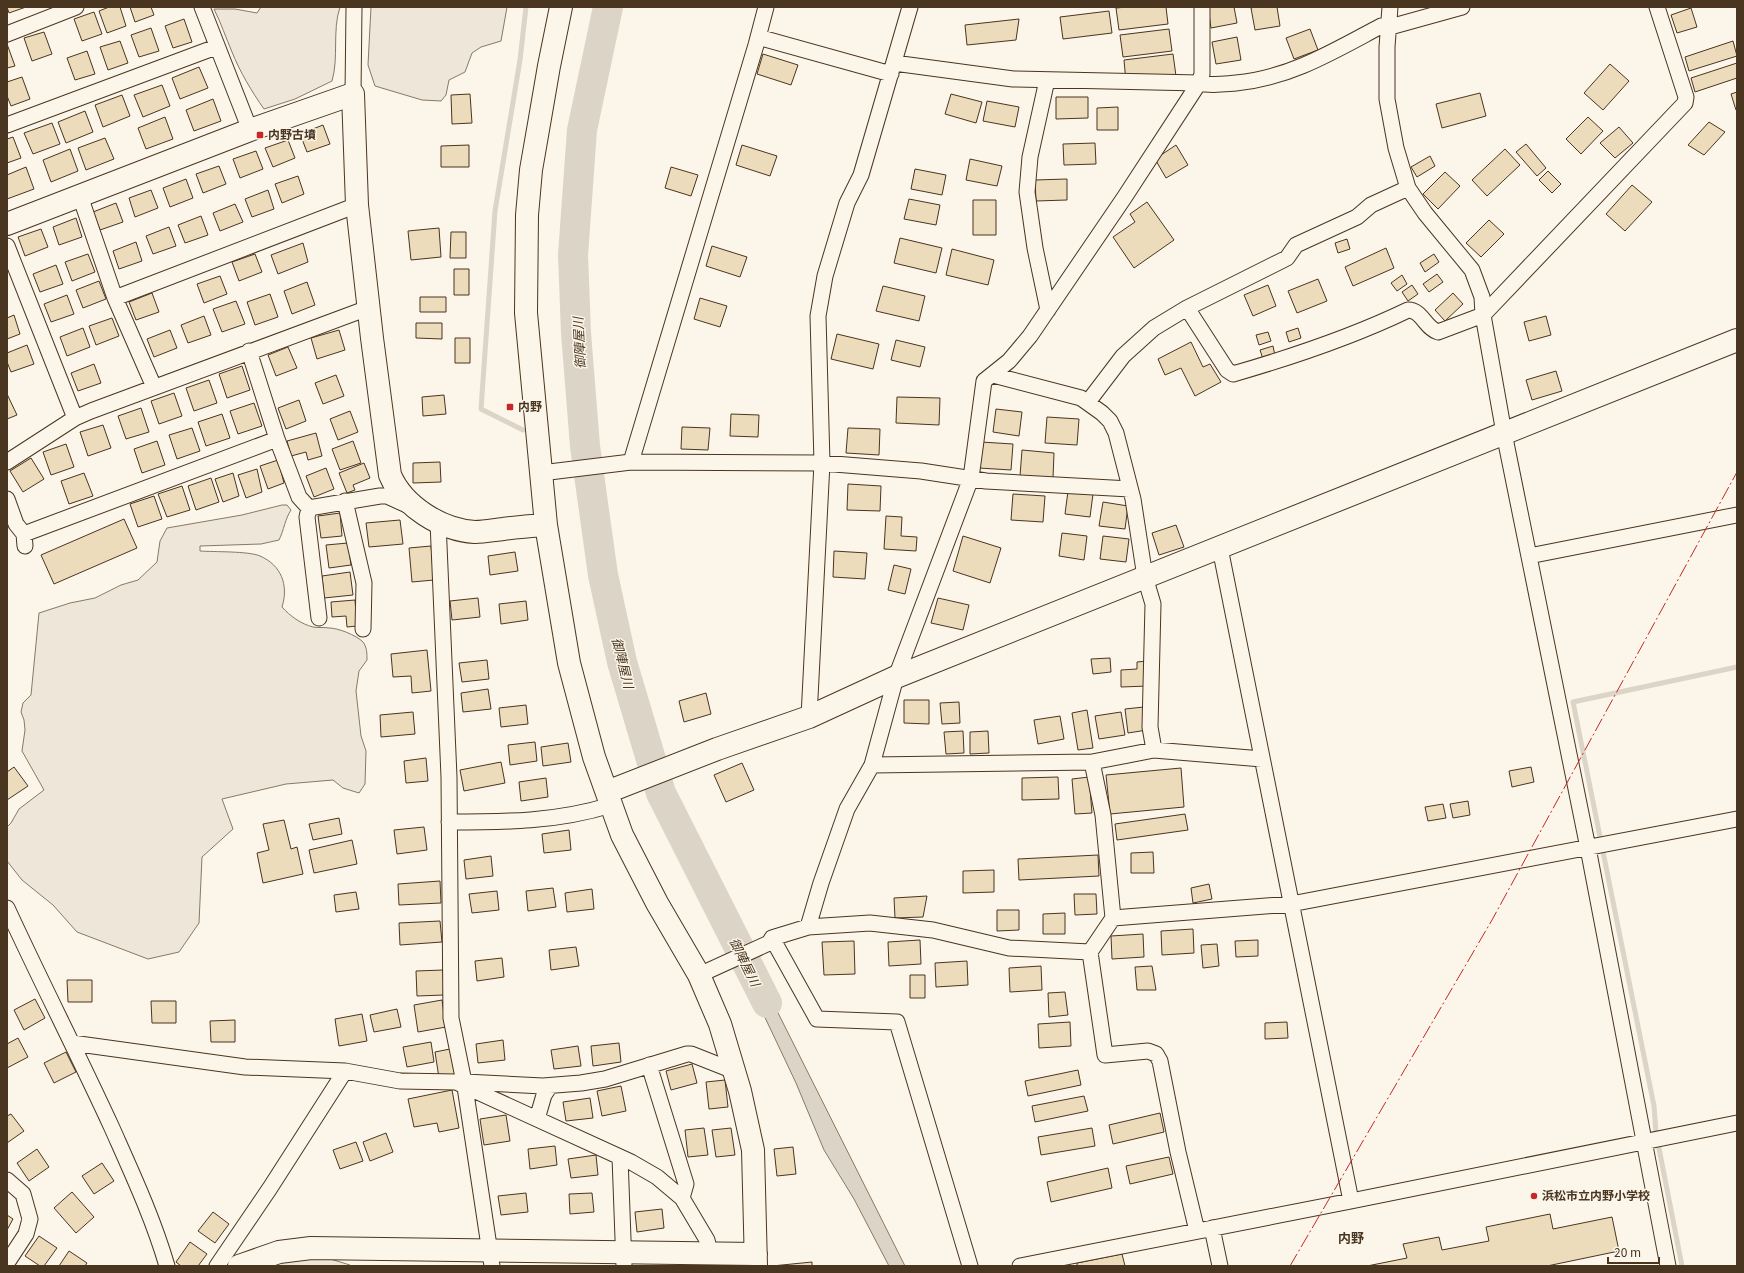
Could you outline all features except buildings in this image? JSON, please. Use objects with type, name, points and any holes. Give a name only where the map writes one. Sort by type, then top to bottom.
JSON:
[{"type":"street","points":[[7,34],[76,7]]},
{"type":"street","points":[[202,7],[216,47],[250,130]]},
{"type":"street","points":[[354,7],[353,94],[357,205],[368,308],[390,475],[398,490],[416,509]]},
{"type":"street","points":[[239,1266],[279,1252],[311,1248],[491,1258],[624,1259],[710,1253],[756,1260],[753,1150],[740,1091],[705,972],[657,903],[625,841],[614,794],[594,757],[569,663],[546,525],[549,471],[526,313],[527,214],[531,170],[561,7]]},
{"type":"street","points":[[623,463],[758,37],[766,7]]},
{"type":"street","points":[[809,717],[822,463],[818,316],[827,269],[847,203],[861,175],[910,7]]},
{"type":"street","points":[[808,927],[821,883],[847,809],[872,765],[896,677],[971,478],[984,381],[1009,361],[1030,336],[1141,172],[1199,83],[1202,74],[1202,7]]},
{"type":"street","points":[[1390,7],[1390,28],[1387,47],[1388,109],[1396,148],[1408,188],[1425,213],[1472,270],[1482,297],[1483,315],[1504,433],[1529,556],[1596,846],[1654,1140],[1668,1266]]},
{"type":"street","points":[[758,37],[892,68],[1046,80],[1199,83],[1211,85],[1260,80],[1274,76],[1322,58],[1381,26],[1390,28],[1462,7]]},
{"type":"street","points":[[1187,308],[1227,370],[1233,374],[1358,333],[1408,310],[1413,310],[1432,330],[1438,332],[1483,315],[1685,104],[1686,96],[1657,7]]},
{"type":"street","points":[[7,125],[216,47]]},
{"type":"street","points":[[1046,80],[1030,157],[1027,192],[1048,310]]},
{"type":"street","points":[[7,224],[250,130],[353,94]]},
{"type":"street","points":[[1088,402],[1123,356],[1154,328],[1187,308],[1287,258],[1296,245],[1357,218],[1371,205],[1408,188]]},
{"type":"street","points":[[80,196],[115,298],[154,387]]},
{"type":"street","points":[[115,298],[357,205]]},
{"type":"street","points":[[7,246],[75,418]]},
{"type":"street","points":[[7,462],[75,418],[249,351],[368,308]]},
{"type":"street","points":[[449,822],[528,821],[579,814],[614,794],[717,749],[809,717],[896,677],[1737,340]]},
{"type":"street","points":[[249,351],[277,439],[299,497],[309,508]]},
{"type":"street","points":[[993,375],[1080,398],[1088,402],[1110,421],[1116,433],[1130,489],[1142,551],[1145,577],[1153,604],[1150,727],[1154,750]]},
{"type":"street","points":[[7,499],[16,524],[25,540],[277,439]]},
{"type":"street","points":[[549,471],[623,463],[822,463],[921,470],[1001,482],[1130,489]]},
{"type":"street","points":[[309,508],[345,501],[387,496],[416,509],[438,522],[463,530],[476,532],[546,525]]},
{"type":"street","points":[[345,501],[364,583],[362,629]]},
{"type":"street","points":[[309,508],[307,518],[319,618]]},
{"type":"street","points":[[1529,556],[1737,515]]},
{"type":"street","points":[[438,522],[448,761],[452,1018],[491,1258]]},
{"type":"street","points":[[1220,548],[1351,1201]]},
{"type":"street","points":[[872,765],[1092,762],[1154,750],[1262,759]]},
{"type":"street","points":[[1092,762],[1103,815],[1113,918],[1090,952],[1105,1055],[1148,1051],[1156,1054],[1160,1061],[1178,1152],[1197,1231]]},
{"type":"street","points":[[1113,918],[1291,904],[1737,818]]},
{"type":"street","points":[[7,908],[40,981],[72,1043],[139,1187],[158,1237],[167,1266]]},
{"type":"street","points":[[705,972],[771,941],[808,927],[870,923],[933,930],[1009,948],[1090,952]]},
{"type":"street","points":[[771,941],[817,1019],[897,1022],[970,1266]]},
{"type":"street","points":[[72,1043],[245,1067],[345,1071],[400,1081],[456,1082],[620,1157],[657,1177],[682,1198],[707,1240],[710,1253]]},
{"type":"street","points":[[464,1085],[550,1086],[593,1081],[683,1054],[691,1054],[734,1071]]},
{"type":"street","points":[[649,1065],[686,1184],[682,1198]]},
{"type":"street","points":[[217,1266],[270,1188],[345,1071]]},
{"type":"street","points":[[537,1119],[544,1095],[550,1086]]},
{"type":"street","points":[[1020,1266],[1737,1124]]},
{"type":"street","points":[[620,1157],[624,1259]]},
{"type":"street","points":[[7,1180],[23,1194],[30,1219],[26,1234],[10,1263]]},
{"type":"street","points":[[1212,1228],[1220,1266]]},
{"type":"shaded area","points":[[261,7],[340,7],[336,25],[335,63],[332,81],[295,99],[264,109],[239,67],[214,9],[235,9],[257,13]]},
{"type":"shaded area","points":[[371,7],[507,7],[501,41],[481,47],[472,53],[465,72],[449,80],[446,95],[441,101],[422,100],[375,86],[368,65]]},
{"type":"shaded area","points":[[287,505],[291,510],[279,540],[261,544],[200,546],[200,551],[248,553],[260,556],[273,565],[282,577],[284,584],[284,599],[282,607],[289,614],[300,622],[309,626],[333,628],[352,634],[363,642],[366,648],[367,660],[359,671],[356,691],[361,736],[366,751],[365,784],[359,793],[343,788],[333,780],[286,784],[222,799],[233,829],[202,857],[199,923],[179,952],[148,959],[77,932],[53,905],[22,880],[7,861],[7,827],[19,809],[44,790],[22,751],[25,730],[21,712],[23,703],[31,695],[39,613],[70,603],[95,598],[121,585],[138,580],[157,562],[160,541],[167,528],[242,515]]},
{"type":"shaded area","points":[[753,963],[905,1266],[889,1266],[854,1199],[824,1150],[796,1083],[743,971]]},
{"type":"shaded area","points":[[298,1249],[350,1265],[351,1266],[262,1266]]},
{"type":"waterway","points":[[523,430],[481,409],[495,211],[520,60],[526,7]]},
{"type":"waterway","name":"御陣屋川","points":[[608,7],[582,130],[573,255],[576,333],[585,446],[603,575],[622,662],[661,793],[767,1003]]},
{"type":"waterway","points":[[1682,1266],[1656,1133],[1654,1106],[1573,702],[1737,667]]},
{"type":"power","points":[[1290,1266],[1492,920],[1737,472]]},
{"type":"place","name":"内野古墳","points":[[260,135]]},
{"type":"place","name":"内野","points":[[510,407]]},
{"type":"place","name":"浜松市立内野小学校","points":[[1534,1196]]},
{"type":"district","name":"内野","points":[[1351,1238]]}]
